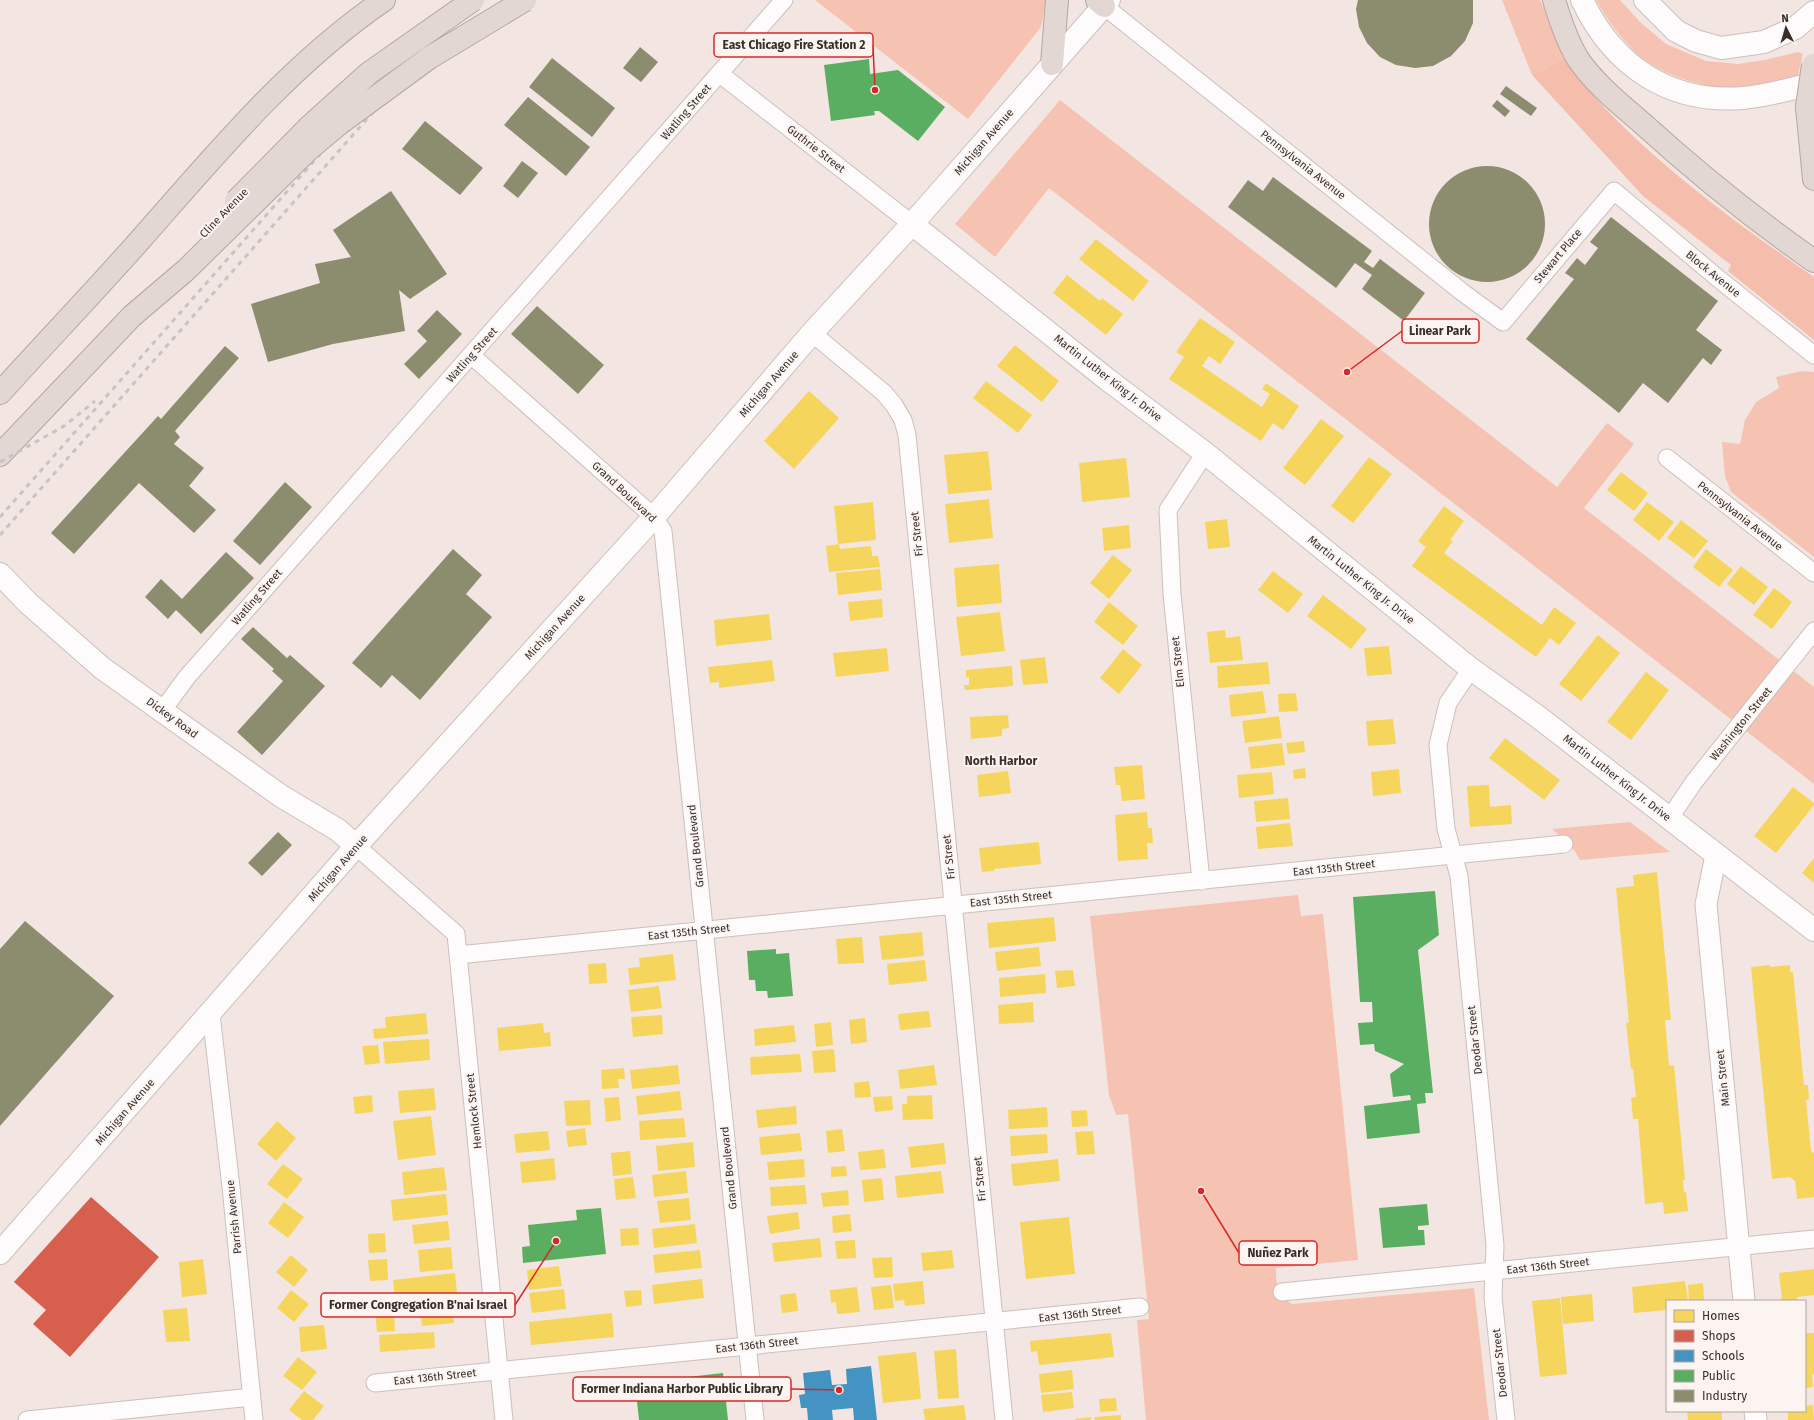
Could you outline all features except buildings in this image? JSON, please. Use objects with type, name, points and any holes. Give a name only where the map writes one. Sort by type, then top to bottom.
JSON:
[{"type":"highway","points":[[0,393],[141,239],[250,116],[313,55],[384,0]]},
{"type":"highway","name":"Cline Avenue","points":[[0,455],[132,316],[177,262],[309,126],[369,73],[473,0]]},
{"type":"highway","points":[[132,316],[186,270],[309,149],[339,124],[429,58],[525,0]]},
{"type":"highway","points":[[1052,64],[1057,0]]},
{"type":"highway","points":[[1554,0],[1560,20],[1578,59],[1605,91],[1667,146],[1729,197],[1780,238],[1814,261]]},
{"type":"highway","points":[[1814,70],[1807,107],[1814,180]]},
{"type":"main road","points":[[1582,0],[1590,16],[1605,38],[1628,64],[1651,80],[1672,89],[1717,98],[1742,98],[1768,95],[1814,70]]},
{"type":"main road","points":[[1645,0],[1676,31],[1696,40],[1721,48],[1764,42],[1795,28],[1814,12]]},
{"type":"main road","name":"Michigan Avenue","points":[[0,1253],[211,1014],[356,846],[654,517],[812,333],[912,224],[1052,64],[1103,2]]},
{"type":"main road","name":"Martin Luther King Jr. Drive","points":[[912,224],[1102,375],[1205,452],[1471,669],[1537,716],[1814,930]]},
{"type":"main road","name":"Dickey Road","points":[[0,574],[28,603],[102,668],[281,796],[338,830],[356,846]]},
{"type":"street","name":"Watling Street","points":[[162,711],[192,671],[784,0]]},
{"type":"street","name":"Pennsylvania Avenue","points":[[1103,2],[1462,292],[1503,322]]},
{"type":"street","name":"Guthrie Street","points":[[720,74],[912,224]]},
{"type":"street","name":"Stewart Place","points":[[1503,322],[1614,191]]},
{"type":"street","name":"Block Avenue","points":[[1614,191],[1720,280],[1814,355]]},
{"type":"street","name":"Fir Street","points":[[812,333],[884,392],[894,405],[904,424],[907,435],[1004,1420]]},
{"type":"street","name":"Grand Boulevard","points":[[471,355],[654,517],[663,531],[755,1420]]},
{"type":"street","name":"Elm Street","points":[[1201,881],[1172,594],[1168,510],[1205,452]]},
{"type":"street","name":"Pennsylvania Avenue","points":[[1667,458],[1814,573]]},
{"type":"street","name":"Washington Street","points":[[1669,818],[1694,782],[1814,631]]},
{"type":"street","name":"Deodar Street","points":[[1471,669],[1448,703],[1438,745],[1446,828],[1460,884],[1494,1237],[1495,1271],[1493,1297],[1506,1420]]},
{"type":"street","name":"East 135th Street","points":[[458,955],[1564,844]]},
{"type":"street","name":"Hemlock Street","points":[[356,846],[456,934],[504,1420]]},
{"type":"street","name":"Main Street","points":[[1716,855],[1706,904],[1744,1300]]},
{"type":"street","name":"Parrish Avenue","points":[[211,1014],[231,1187],[254,1420]]},
{"type":"street","name":"East 136th Street","points":[[1282,1292],[1814,1239]]},
{"type":"street","name":"East 136th Street","points":[[375,1383],[1140,1307]]},
{"type":"street","points":[[27,1420],[252,1397]]},
{"type":"shaded area","points":[[815,0],[1046,0],[1041,27],[968,119]]},
{"type":"shaded area","points":[[1502,0],[1540,0],[1565,58],[1532,75]]},
{"type":"shaded area","points":[[1596,0],[1620,0],[1640,22],[1666,44],[1706,61],[1738,64],[1765,60],[1798,52],[1803,54],[1798,75],[1758,86],[1731,89],[1702,84],[1672,75],[1646,61],[1636,53],[1614,28]]},
{"type":"shaded area","points":[[1565,58],[1598,101],[1626,129],[1677,175],[1732,218],[1814,277],[1814,340],[1728,271],[1731,265],[1643,196],[1532,75]]},
{"type":"shaded area","points":[[1060,100],[1557,487],[1607,423],[1634,444],[1584,508],[1814,687],[1814,784],[1049,188],[995,257],[955,224]]},
{"type":"shaded area","points":[[1802,371],[1814,372],[1814,557],[1731,492],[1725,476],[1722,442],[1740,444],[1745,420],[1756,402],[1779,388],[1776,377]]},
{"type":"shaded area","points":[[1630,822],[1670,852],[1580,860],[1574,850],[1552,829]]},
{"type":"shaded area","points":[[1298,895],[1301,916],[1323,914],[1358,1260],[1276,1268],[1278,1289],[1283,1297],[1292,1304],[1474,1288],[1489,1420],[1146,1420],[1137,1320],[1149,1319],[1128,1114],[1116,1115],[1109,1095],[1090,916]]},
{"type":"railway","points":[[0,517],[456,0]]},
{"type":"railway","points":[[0,535],[472,0]]},
{"type":"railway","points":[[0,462],[64,426],[95,401]]},
{"type":"place","name":"East Chicago Fire Station 2","points":[[875,90]]},
{"type":"place","name":"Linear Park","points":[[1347,372]]},
{"type":"place","name":"Nuñez Park","points":[[1201,1191]]},
{"type":"place","name":"Former Congregation B'nai Israel","points":[[556,1241]]},
{"type":"place","name":"Former Indiana Harbor Public Library","points":[[839,1390]]},
{"type":"district","name":"North Harbor","points":[[1001,761]]}]
